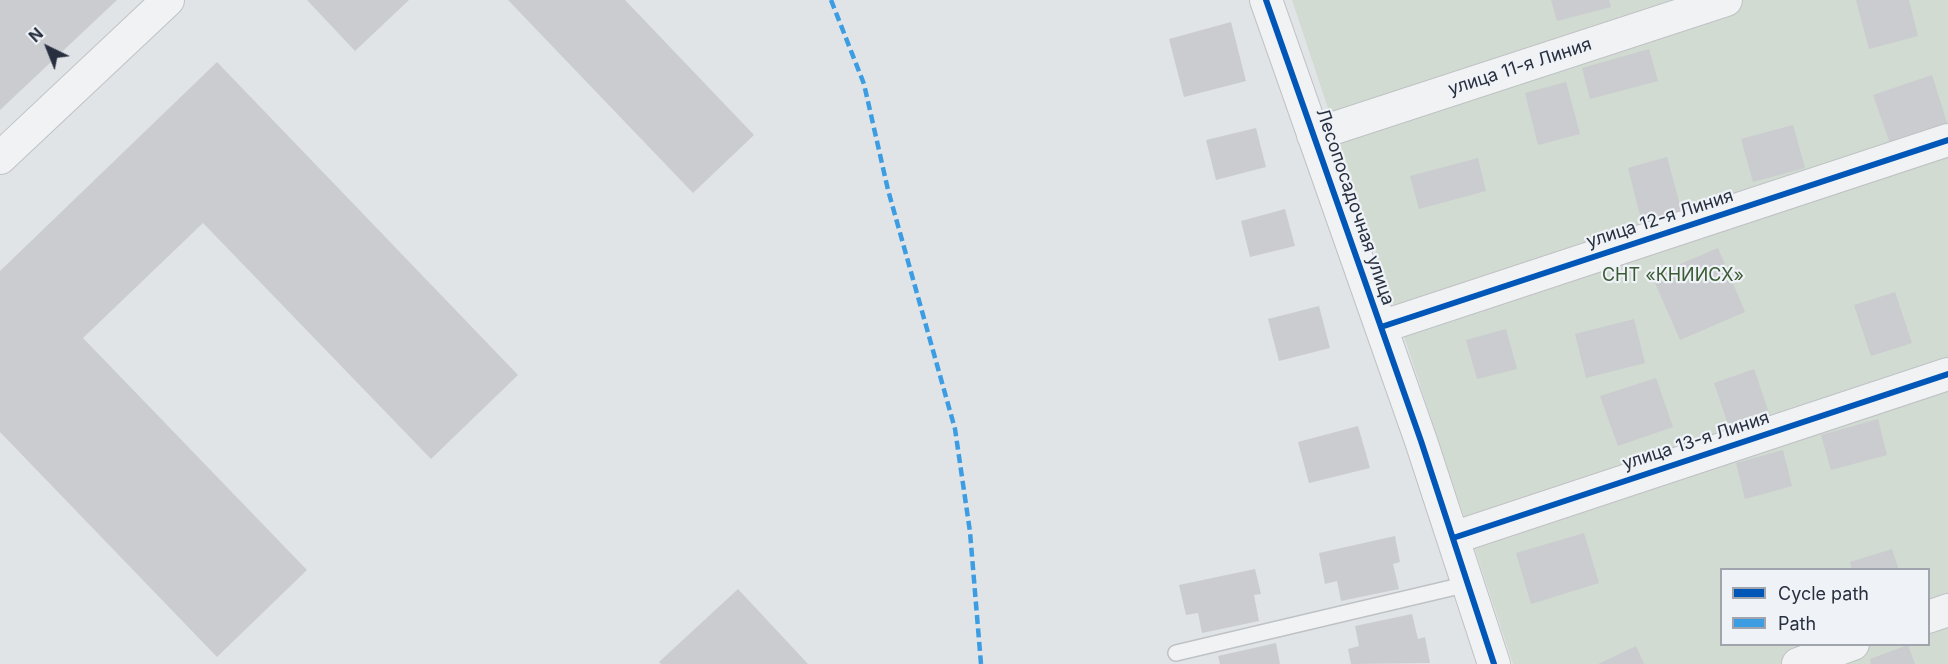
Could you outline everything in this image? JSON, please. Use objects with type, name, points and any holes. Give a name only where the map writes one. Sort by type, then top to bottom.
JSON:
[{"type":"street","points":[[0,158],[168,0]]},
{"type":"street","name":"Лесопосадочная улица","points":[[1266,0],[1453,538],[1494,664]]},
{"type":"street","name":"улица 11-я Линия","points":[[1313,135],[1726,0]]},
{"type":"street","name":"улица 12-я Линия","points":[[1380,327],[1948,140]]},
{"type":"street","name":"улица 13-я Линия","points":[[1453,538],[1948,374]]},
{"type":"street","points":[[1930,617],[1948,610]]},
{"type":"street","points":[[1798,664],[1850,646]]},
{"type":"lane","points":[[1176,653],[1468,584]]},
{"type":"green space","name":"СНТ «КНИИСХ»","points":[[1292,0],[1948,0],[1948,664],[1513,664]]},
{"type":"building","points":[[0,0],[117,0],[0,110]]},
{"type":"building","points":[[307,0],[409,0],[355,51]]},
{"type":"building","points":[[508,0],[625,0],[754,135],[693,193]]},
{"type":"building","points":[[1551,0],[1609,0],[1611,7],[1557,21]]},
{"type":"building","points":[[1856,0],[1909,0],[1918,36],[1869,49]]},
{"type":"building","points":[[1231,22],[1246,81],[1184,97],[1169,39]]},
{"type":"building","points":[[1649,49],[1658,81],[1590,99],[1582,68]]},
{"type":"building","points":[[217,62],[518,375],[431,459],[203,223],[83,338],[307,570],[217,657],[0,432],[0,271]]},
{"type":"building","points":[[1932,75],[1948,126],[1891,146],[1873,95]]},
{"type":"building","points":[[1566,82],[1580,134],[1538,145],[1525,93]]},
{"type":"building","points":[[1793,125],[1805,168],[1753,182],[1741,139]]},
{"type":"building","points":[[1256,128],[1266,167],[1216,180],[1206,140]]},
{"type":"building","points":[[1667,157],[1683,216],[1643,227],[1628,168]]},
{"type":"building","points":[[1478,158],[1486,191],[1419,209],[1410,176]]},
{"type":"building","points":[[1285,209],[1295,246],[1250,257],[1241,221]]},
{"type":"building","points":[[1718,248],[1745,312],[1680,340],[1652,276]]},
{"type":"building","points":[[1895,292],[1912,343],[1871,356],[1854,305]]},
{"type":"building","points":[[1319,306],[1330,348],[1279,361],[1268,319]]},
{"type":"building","points":[[1634,319],[1645,363],[1586,378],[1575,334]]},
{"type":"building","points":[[1506,329],[1517,369],[1477,379],[1466,340]]},
{"type":"building","points":[[1754,369],[1768,410],[1728,424],[1714,383]]},
{"type":"building","points":[[1656,378],[1673,427],[1618,446],[1600,396]]},
{"type":"building","points":[[1878,419],[1887,455],[1831,470],[1821,435]]},
{"type":"building","points":[[1358,426],[1370,468],[1309,483],[1298,442]]},
{"type":"building","points":[[1783,450],[1792,486],[1745,499],[1736,463]]},
{"type":"building","points":[[1584,533],[1599,583],[1531,604],[1516,553]]},
{"type":"building","points":[[1395,536],[1400,562],[1393,564],[1399,589],[1341,601],[1337,581],[1325,584],[1319,553]]},
{"type":"building","points":[[1892,549],[1898,568],[1852,568],[1850,562]]},
{"type":"building","points":[[1255,569],[1261,594],[1254,595],[1259,621],[1202,633],[1198,613],[1186,615],[1179,585]]},
{"type":"building","points":[[738,589],[808,664],[661,664],[659,662]]},
{"type":"building","points":[[1412,614],[1418,639],[1425,637],[1430,663],[1351,664],[1348,649],[1359,646],[1355,626]]},
{"type":"building","points":[[1276,643],[1280,664],[1220,664],[1218,656]]},
{"type":"building","points":[[1636,646],[1644,664],[1598,664]]},
{"type":"building","points":[[1908,646],[1915,664],[1871,664],[1870,659]]},
{"type":"marked path","points":[[831,0],[864,84],[888,190],[955,429],[970,532],[981,664]]},
{"type":"cycle path","points":[[1266,0],[1421,441],[1494,664]]},
{"type":"cycle path","points":[[1381,327],[1948,140]]},
{"type":"cycle path","points":[[1453,538],[1948,374]]}]
